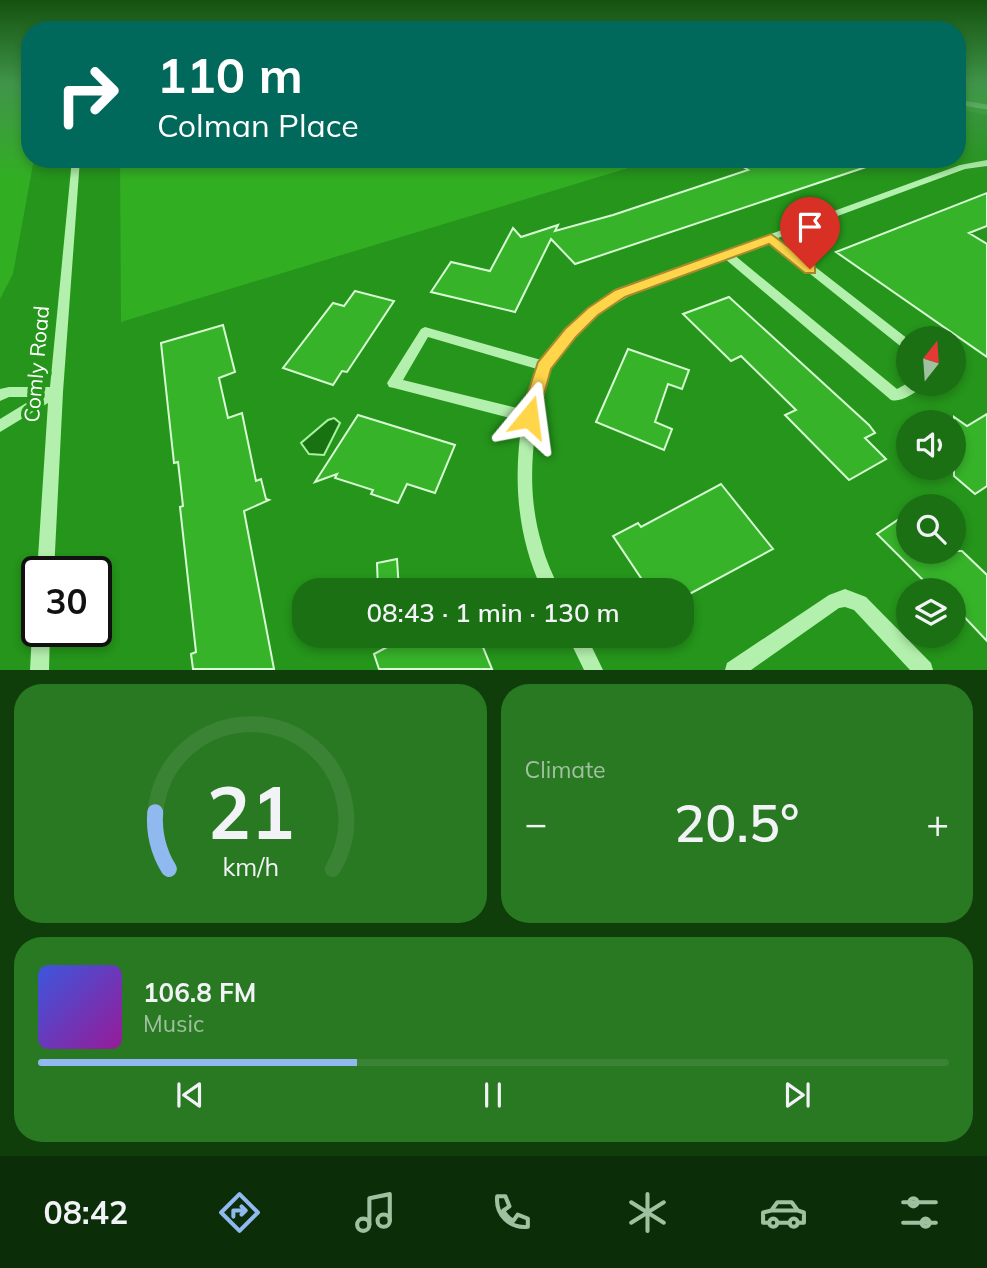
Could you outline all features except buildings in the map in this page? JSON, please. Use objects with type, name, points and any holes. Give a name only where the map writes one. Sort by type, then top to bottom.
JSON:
[{"type":"street","points":[[966,166],[987,163]]},
{"type":"street","name":"Comly Road","points":[[46,556],[56,392],[75,168]]},
{"type":"street","points":[[545,578],[528,522],[525,478],[529,417],[544,366],[578,326],[620,294],[960,168]]},
{"type":"street","points":[[771,239],[896,337]]},
{"type":"street","points":[[726,254],[896,396]]},
{"type":"street","points":[[529,417],[394,383],[425,332],[544,366]]},
{"type":"street","points":[[0,395],[9,392],[56,392]]},
{"type":"street","points":[[0,426],[56,392]]},
{"type":"street","points":[[734,670],[835,601],[845,598],[860,603],[924,670]]},
{"type":"street","points":[[39,670],[40,647]]},
{"type":"street","points":[[583,648],[594,670]]},
{"type":"shaded area","points":[[0,115],[21,115],[21,168],[32,168],[13,274],[0,299]]},
{"type":"shaded area","points":[[120,168],[628,168],[121,322]]},
{"type":"shaded area","points":[[334,418],[340,423],[324,455],[309,454],[301,443]]},
{"type":"route","points":[[529,417],[544,366],[571,333],[593,312],[620,294],[657,278],[771,239],[810,269]]}]
